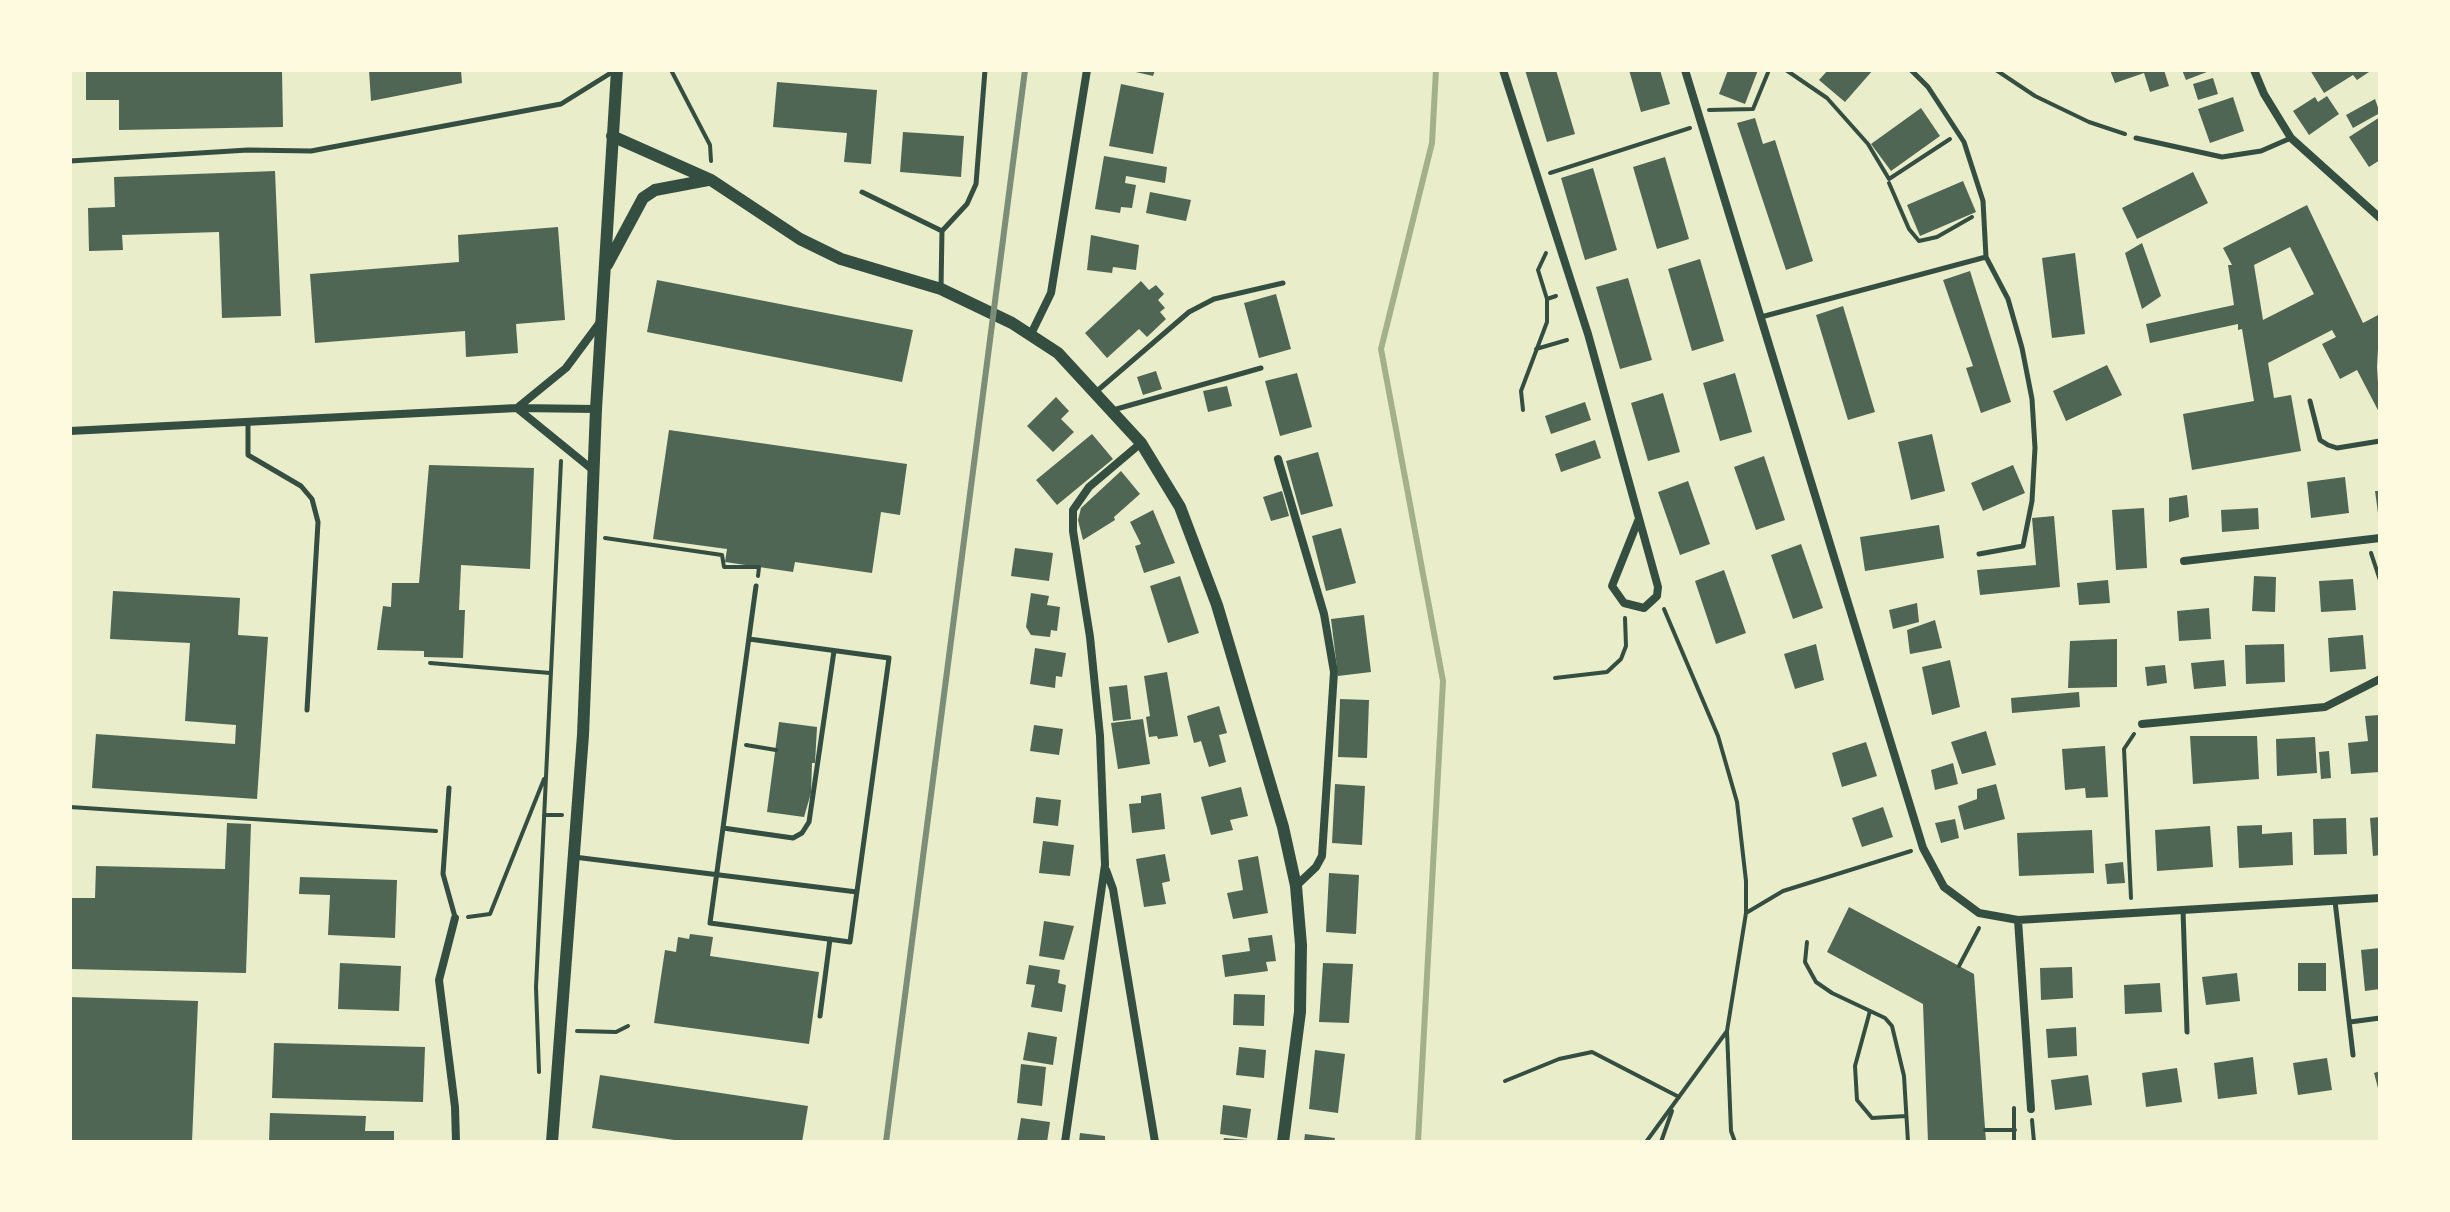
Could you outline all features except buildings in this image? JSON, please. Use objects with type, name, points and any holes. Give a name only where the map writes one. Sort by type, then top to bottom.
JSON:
[{"type":"street","points":[[552,1142],[583,735],[596,409],[616,70]]},
{"type":"street","points":[[1031,334],[1051,293],[1087,70]]},
{"type":"street","points":[[1503,70],[1588,334],[1658,587],[1657,596],[1644,608],[1624,603],[1612,586],[1638,521]]},
{"type":"street","points":[[1685,70],[1923,848],[1948,891],[1963,904],[1986,915],[2018,920],[2380,898]]},
{"type":"street","points":[[2254,70],[2264,94],[2291,138],[2380,218]]},
{"type":"street","points":[[612,136],[711,180],[800,239],[841,259],[941,289],[1031,334],[1058,353],[1141,443],[1180,507],[1217,605],[1279,813],[1296,886],[1301,945],[1300,1012],[1283,1142]]},
{"type":"street","points":[[604,272],[643,198],[655,190],[676,184],[711,180]]},
{"type":"street","points":[[517,408],[566,368],[601,321]]},
{"type":"street","points":[[517,408],[593,470]]},
{"type":"street","points":[[70,431],[517,408],[596,409]]},
{"type":"street","points":[[1065,1142],[1105,865],[1100,736],[1090,637],[1073,531],[1073,510],[1089,487],[1141,443]]},
{"type":"street","points":[[1278,459],[1324,614],[1334,672],[1322,856],[1316,867],[1296,886]]},
{"type":"street","points":[[2184,561],[2380,538]]},
{"type":"street","points":[[2142,724],[2325,707],[2380,679]]},
{"type":"street","points":[[1105,865],[1113,889],[1155,1142]]},
{"type":"street","points":[[455,918],[439,980],[455,1107],[456,1142]]},
{"type":"street","points":[[2018,920],[2031,1109]]},
{"type":"lane","points":[[70,161],[248,150],[311,151],[561,104],[616,70]]},
{"type":"lane","points":[[941,289],[942,231],[967,204],[976,184],[985,70]]},
{"type":"lane","points":[[1911,70],[1928,87],[1958,133],[1983,211],[1986,257],[2008,299],[2032,399],[2035,448],[2032,501],[2023,546],[1979,554]]},
{"type":"lane","points":[[2136,138],[2222,157],[2261,151],[2291,138]]},
{"type":"lane","points":[[862,192],[942,231]]},
{"type":"lane","points":[[1760,317],[1986,257]]},
{"type":"lane","points":[[1096,392],[1189,312],[1214,299],[1283,283]]},
{"type":"lane","points":[[1113,410],[1261,368]]},
{"type":"lane","points":[[2310,401],[2320,440],[2328,445],[2337,448],[2380,441]]},
{"type":"lane","points":[[248,422],[248,455],[301,486],[312,499],[318,522],[307,710]]},
{"type":"lane","points":[[749,639],[889,658],[850,942],[710,923],[756,586]]},
{"type":"lane","points":[[723,828],[793,838],[802,833],[809,822],[834,651]]},
{"type":"lane","points":[[449,788],[443,874],[455,918]]},
{"type":"lane","points":[[573,857],[857,892]]},
{"type":"lane","points":[[2335,901],[2353,1055]]},
{"type":"lane","points":[[2183,909],[2187,1032]]},
{"type":"lane","points":[[820,1016],[830,939]]},
{"type":"lane","points":[[2350,1022],[2380,1018]]},
{"type":"path","points":[[671,70],[710,145],[711,180]]},
{"type":"path","points":[[1697,110],[1753,109],[1769,70]]},
{"type":"path","points":[[1786,70],[1827,98],[1868,144],[1889,179],[1958,133]]},
{"type":"path","points":[[1996,70],[2035,96],[2075,116],[2136,138]]},
{"type":"path","points":[[1536,177],[1701,125]]},
{"type":"path","points":[[1889,183],[1909,229],[1919,241],[1937,237],[1983,211]]},
{"type":"path","points":[[1523,410],[1521,391],[1547,322],[1547,299],[1538,270],[1555,232]]},
{"type":"path","points":[[1547,299],[1556,296]]},
{"type":"path","points":[[1536,349],[1567,340]]},
{"type":"path","points":[[539,1074],[536,987],[562,442]]},
{"type":"path","points":[[591,537],[722,555],[724,567],[759,567]]},
{"type":"path","points":[[2366,539],[2380,580]]},
{"type":"path","points":[[1657,596],[1718,736],[1737,802],[1746,881],[1746,913],[1727,1031],[1731,1131],[1735,1142]]},
{"type":"path","points":[[1555,678],[1607,672],[1621,659],[1626,646],[1624,603]]},
{"type":"path","points":[[430,663],[550,673]]},
{"type":"path","points":[[2132,913],[2124,749],[2142,724]]},
{"type":"path","points":[[735,743],[776,750]]},
{"type":"path","points":[[455,918],[490,914],[546,773]]},
{"type":"path","points":[[70,807],[446,832]]},
{"type":"path","points":[[1746,913],[1783,891],[1923,848]]},
{"type":"path","points":[[1959,966],[1986,915]]},
{"type":"path","points":[[1807,942],[1805,962],[1816,982],[1885,1018],[1892,1026],[1904,1076],[1908,1142]]},
{"type":"path","points":[[1870,1011],[1855,1066],[1857,1100],[1872,1118],[1907,1116]]},
{"type":"path","points":[[559,1030],[616,1032],[628,1026]]},
{"type":"path","points":[[1646,1142],[1727,1031]]},
{"type":"path","points":[[1505,1081],[1559,1059],[1592,1052],[1679,1097]]},
{"type":"path","points":[[1661,1142],[1663,1128],[1679,1097]]},
{"type":"path","points":[[2014,1101],[2014,1142]]},
{"type":"path","points":[[2031,1109],[2034,1142]]},
{"type":"path","points":[[1985,1130],[2015,1130]]},
{"type":"waterway","points":[[1418,1142],[1443,681],[1381,349],[1432,143],[1436,70]]},
{"type":"railway","points":[[886,1142],[1025,70]]}]
